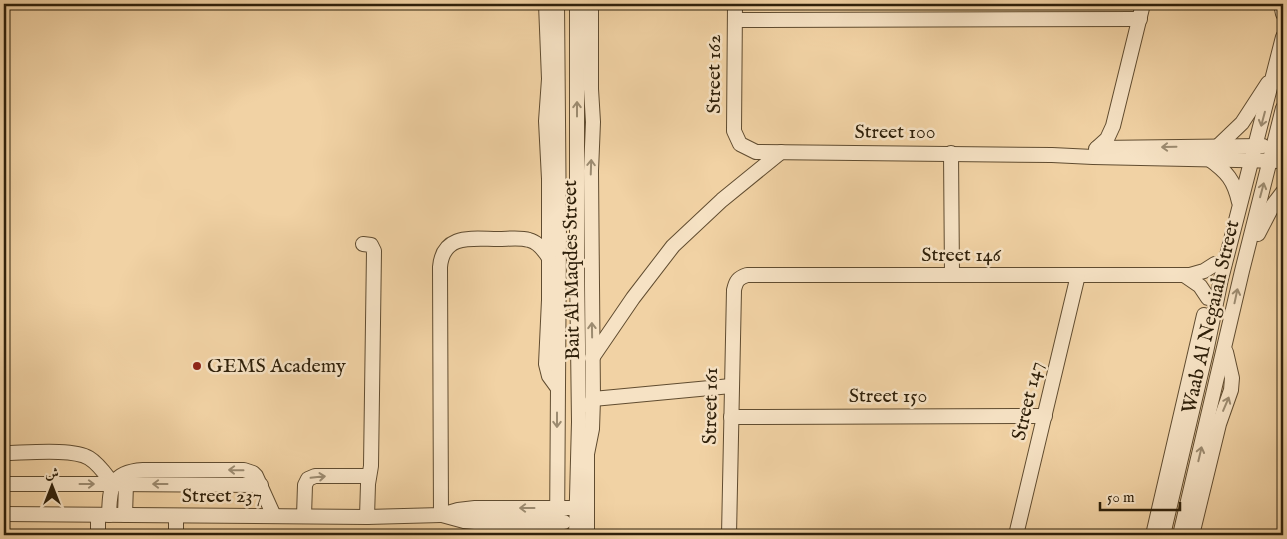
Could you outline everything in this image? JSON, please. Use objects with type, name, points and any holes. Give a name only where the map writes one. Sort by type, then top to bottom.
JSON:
[{"type":"street","name":"Bait Al Maqdes Street","points":[[546,4],[548,79],[546,121],[549,179],[546,364],[557,388]]},
{"type":"street","name":"Bait Al Maqdes Street","points":[[557,4],[559,228],[557,529]]},
{"type":"street","name":"Bait Al Maqdes Street","points":[[576,529],[579,422],[577,4]]},
{"type":"street","name":"Bait Al Maqdes Street","points":[[587,535],[587,454],[592,429],[593,399],[591,4]]},
{"type":"street","name":"Street 162","points":[[735,4],[734,131],[740,144]]},
{"type":"street","points":[[1096,148],[1107,139],[1113,126],[1144,4]]},
{"type":"street","points":[[1281,4],[1283,14]]},
{"type":"street","points":[[735,20],[1140,19]]},
{"type":"street","name":"Waab Al Negaiah Street","points":[[1163,535],[1206,352],[1221,279],[1283,37]]},
{"type":"street","points":[[1218,146],[1242,123],[1275,72]]},
{"type":"street","name":"Waab Al Negaiah Street","points":[[1180,535],[1242,272],[1277,154],[1283,108]]},
{"type":"street","points":[[1113,126],[1116,138],[1124,148]]},
{"type":"street","name":"Street 100","points":[[740,144],[756,152],[1052,154],[1093,157],[1252,160],[1277,154]]},
{"type":"street","name":"Street 100","points":[[1052,154],[1096,148],[1256,146],[1277,154]]},
{"type":"street","points":[[592,358],[633,298],[673,246],[722,200],[780,152]]},
{"type":"street","points":[[951,153],[952,274]]},
{"type":"street","points":[[1209,159],[1224,170],[1235,185],[1240,202]]},
{"type":"street","points":[[1242,272],[1262,224],[1283,192]]},
{"type":"street","points":[[529,240],[540,233],[548,224]]},
{"type":"street","name":"Waab Al Negaiah Street","points":[[1152,535],[1215,264],[1223,240],[1235,226]]},
{"type":"street","points":[[441,515],[440,260],[450,244],[462,239],[529,240],[540,246],[548,258]]},
{"type":"street","points":[[363,244],[371,245],[374,251],[367,516]]},
{"type":"street","name":"Street 146","points":[[739,278],[747,275],[1184,275],[1204,272],[1215,264]]},
{"type":"street","name":"Street 147","points":[[1016,535],[1078,275]]},
{"type":"street","points":[[1184,275],[1200,286],[1208,298]]},
{"type":"street","name":"Street 161","points":[[729,535],[734,290],[739,278]]},
{"type":"street","points":[[1192,535],[1219,424],[1232,390],[1232,378],[1225,347]]},
{"type":"street","points":[[579,422],[593,399],[731,386]]},
{"type":"street","name":"Street 150","points":[[731,417],[1045,416]]},
{"type":"street","points":[[4,453],[72,453],[83,455],[93,460],[119,484]]},
{"type":"street","points":[[304,516],[305,485],[308,479],[315,476],[369,476]]},
{"type":"street","points":[[4,484],[261,485],[274,516]]},
{"type":"street","points":[[98,535],[112,515],[110,489],[119,484]]},
{"type":"street","name":"Street 237","points":[[441,515],[475,508],[576,508]]},
{"type":"street","name":"Street 237","points":[[4,514],[176,516],[441,515],[464,521],[576,529]]},
{"type":"street","points":[[176,516],[176,535]]},
{"type":"place","name":"GEMS Academy","points":[[197,366]]}]
